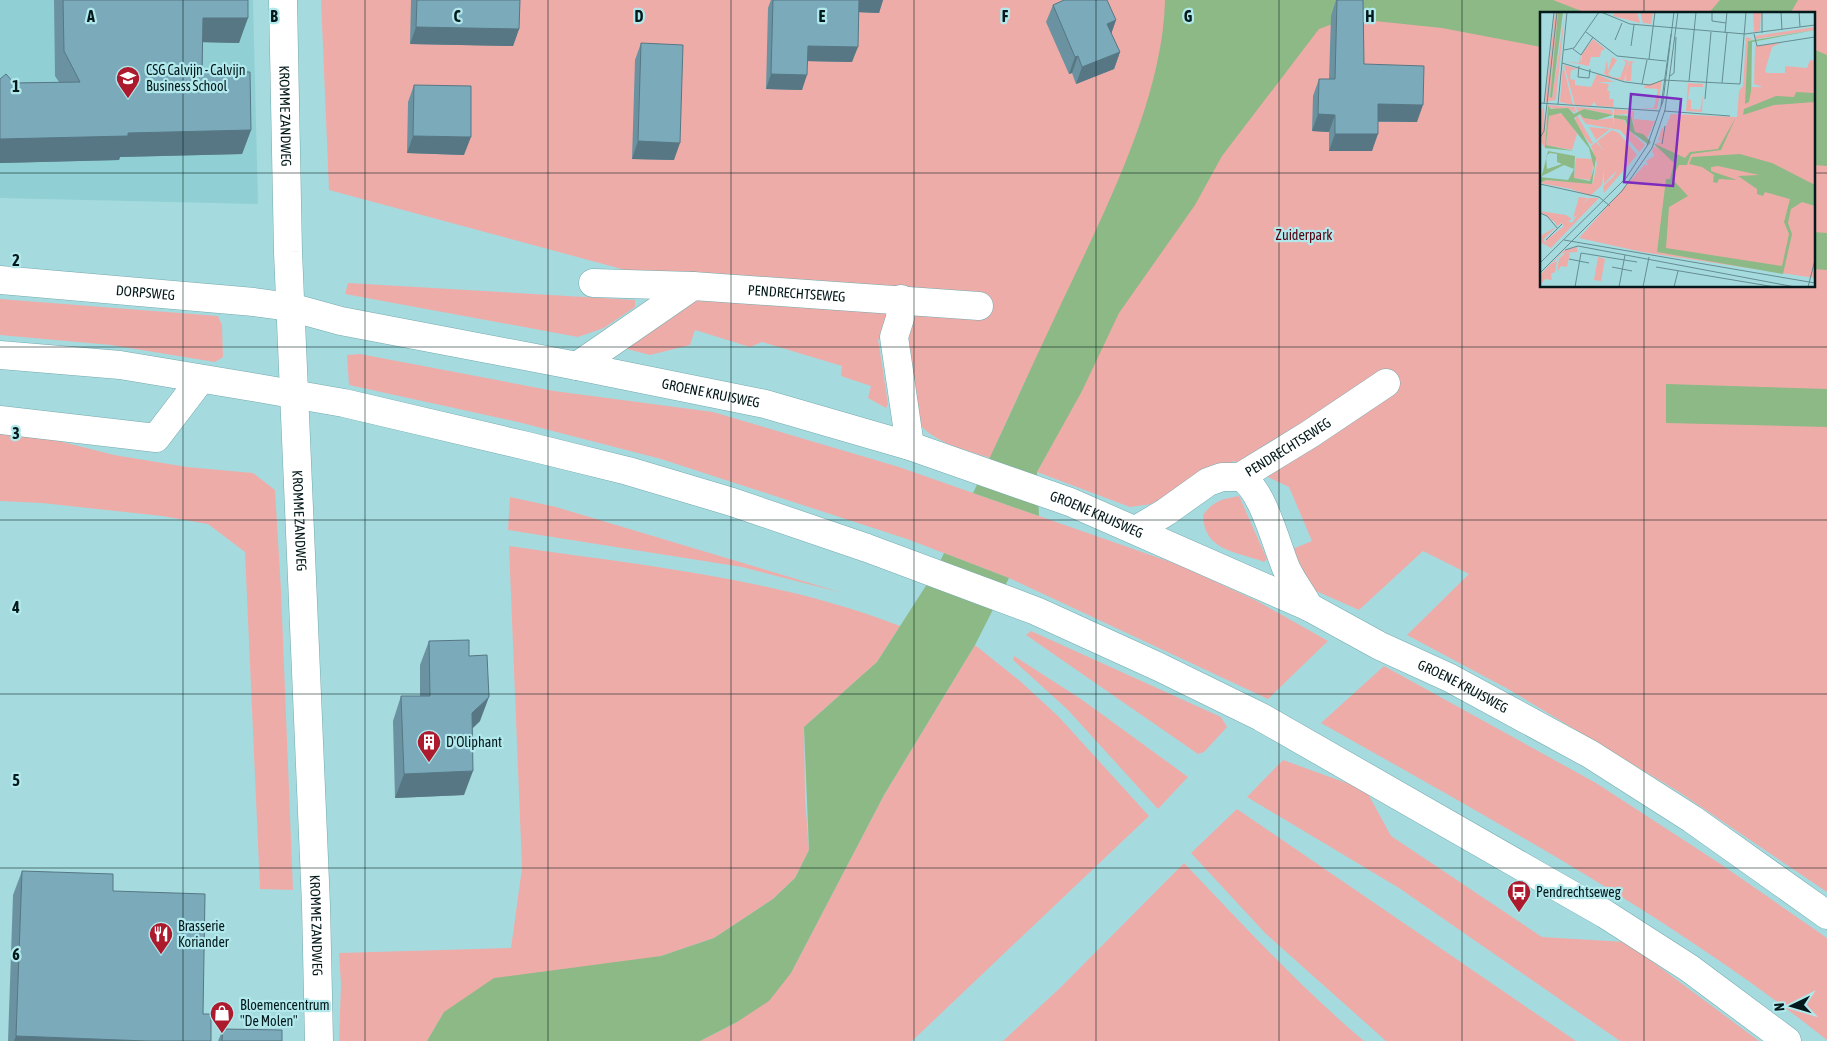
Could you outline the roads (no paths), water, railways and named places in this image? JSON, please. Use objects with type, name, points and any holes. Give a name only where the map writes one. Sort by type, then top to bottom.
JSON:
[{"type":"main road","name":"KROMME ZANDWEG","points":[[283,0],[290,307],[316,905],[319,1041]]},
{"type":"main road","name":"DORPSWEG","points":[[0,280],[254,302],[290,307]]},
{"type":"main road","name":"PENDRECHTSEWEG","points":[[593,283],[694,286],[979,306]]},
{"type":"main road","points":[[577,366],[694,286]]},
{"type":"main road","points":[[900,299],[900,318],[894,337],[910,446]]},
{"type":"main road","name":"GROENE KRUISWEG","points":[[290,307],[341,321],[765,404],[960,462],[1070,502],[1309,607],[1380,646],[1450,678],[1590,754],[1692,819],[1827,914]]},
{"type":"main road","points":[[0,355],[120,365],[344,403],[628,471],[732,502],[1036,611],[1159,667],[1261,717],[1606,914],[1690,968],[1787,1041]]},
{"type":"main road","points":[[0,420],[156,438],[201,379]]},
{"type":"main road","name":"PENDRECHTSEWEG","points":[[1136,530],[1166,512],[1208,482],[1222,477],[1240,477],[1310,434],[1386,383]]},
{"type":"main road","points":[[1240,477],[1246,480],[1256,492],[1287,570],[1309,607]]},
{"type":"place","name":"CSG Calvijn - Calvijn Business School","points":[[128,99]]},
{"type":"place","name":"D'Oliphant","points":[[429,763]]},
{"type":"place","name":"Pendrechtseweg","points":[[1519,913]]},
{"type":"place","name":"Brasserie Koriander","points":[[161,955]]},
{"type":"place","name":"Bloemencentrum \"De Molen\"","points":[[222,1034]]},
{"type":"park label","name":"Zuiderpark","points":[[1304,235]]}]
